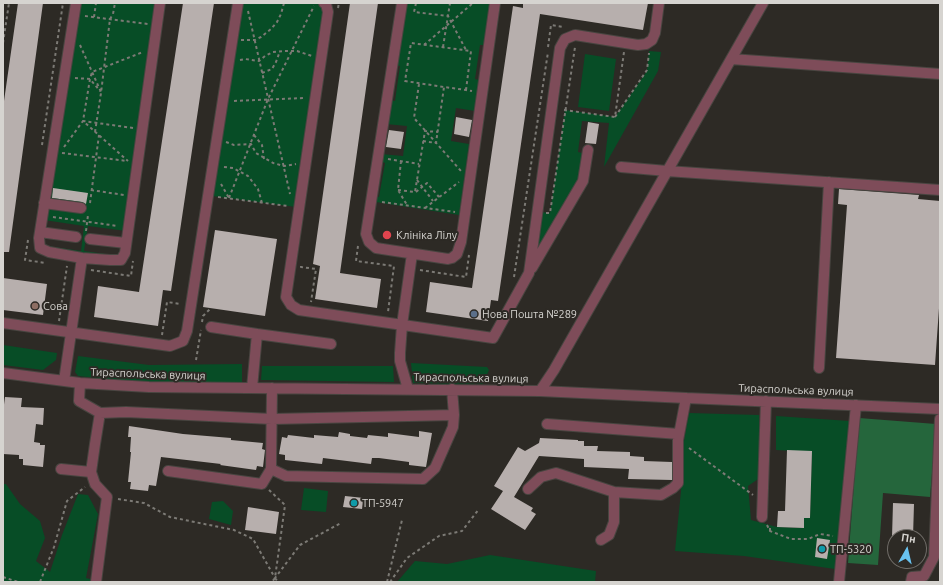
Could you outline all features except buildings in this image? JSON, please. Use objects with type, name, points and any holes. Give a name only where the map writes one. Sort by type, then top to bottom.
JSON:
[{"type":"street","points":[[76,3],[44,203],[39,238],[40,248],[49,252],[82,258],[121,260],[125,252],[133,196],[133,162],[142,129],[160,3]]},
{"type":"street","points":[[324,3],[326,4],[328,12],[296,207],[286,297],[290,305],[299,310],[493,338],[583,181],[588,150]]},
{"type":"street","points":[[402,3],[366,234],[369,242],[376,248],[448,258],[455,256],[459,250],[495,3]]},
{"type":"street","points":[[529,273],[560,48],[565,39],[576,36],[638,45],[646,44],[652,40],[660,3]]},
{"type":"street","points":[[540,391],[554,370],[763,3]]},
{"type":"street","points":[[3,323],[170,346],[183,341],[187,331],[223,101],[243,5]]},
{"type":"street","points":[[731,59],[940,74]]},
{"type":"street","points":[[621,166],[667,171],[940,190]]},
{"type":"street","points":[[819,368],[829,182]]},
{"type":"street","points":[[44,203],[81,208]]},
{"type":"street","points":[[40,232],[126,243]]},
{"type":"street","points":[[408,389],[400,361],[402,326],[412,254]]},
{"type":"street","points":[[64,381],[82,258]]},
{"type":"street","points":[[211,327],[331,344]]},
{"type":"street","points":[[252,388],[257,334]]},
{"type":"street","name":"Тираспольська вулиця","points":[[3,373],[80,383],[149,387],[540,391],[940,409]]},
{"type":"street","points":[[80,383],[80,401],[100,413],[126,412],[272,419],[454,416]]},
{"type":"street","points":[[168,471],[262,484],[271,469],[272,388]]},
{"type":"street","points":[[271,469],[286,476],[423,479],[435,468],[453,427],[454,416],[452,389]]},
{"type":"street","points":[[528,489],[541,477],[556,473],[614,492],[661,494],[673,488],[678,482],[679,437],[686,398]]},
{"type":"street","points":[[762,517],[766,401]]},
{"type":"street","points":[[840,582],[856,405]]},
{"type":"street","points":[[96,582],[108,497],[95,484],[91,472],[94,444],[100,413]]},
{"type":"street","points":[[912,582],[912,577],[924,576],[937,553],[940,420]]},
{"type":"street","points":[[547,424],[679,437]]},
{"type":"street","points":[[61,469],[91,472]]},
{"type":"street","points":[[601,540],[609,535],[614,522],[614,492]]},
{"type":"path","points":[[3,43],[9,3]]},
{"type":"path","points":[[94,17],[96,3]]},
{"type":"path","points":[[95,132],[102,92],[110,19],[113,14],[115,3]]},
{"type":"path","points":[[237,38],[249,41],[261,37],[277,22],[284,3]]},
{"type":"path","points":[[229,198],[268,99],[316,3]]},
{"type":"path","points":[[416,3],[414,12],[448,16]]},
{"type":"path","points":[[443,47],[450,3]]},
{"type":"path","points":[[424,44],[473,3]]},
{"type":"path","points":[[208,196],[296,207],[284,166],[255,40],[243,5]]},
{"type":"path","points":[[74,14],[157,25]]},
{"type":"path","points":[[448,16],[467,51]]},
{"type":"path","points":[[59,25],[72,26]]},
{"type":"path","points":[[514,280],[552,25],[564,27]]},
{"type":"path","points":[[537,212],[550,214],[576,36]]},
{"type":"path","points":[[411,43],[467,51],[471,51],[466,90],[405,81],[411,43]]},
{"type":"path","points":[[80,44],[102,92]]},
{"type":"path","points":[[133,162],[60,152],[83,121],[92,72],[104,66],[154,48]]},
{"type":"path","points":[[614,117],[624,48]]},
{"type":"path","points":[[237,61],[245,59],[259,61],[265,56],[280,51],[292,50],[307,54],[317,60]]},
{"type":"path","points":[[262,73],[272,69],[280,51]]},
{"type":"path","points":[[614,117],[647,70],[649,51]]},
{"type":"path","points":[[90,79],[102,92]]},
{"type":"path","points":[[419,83],[414,118],[464,174]]},
{"type":"path","points":[[436,143],[444,87]]},
{"type":"path","points":[[223,101],[315,98]]},
{"type":"path","points":[[540,107],[614,117]]},
{"type":"path","points":[[83,121],[142,129]]},
{"type":"path","points":[[83,121],[133,162]]},
{"type":"path","points":[[425,130],[438,132]]},
{"type":"path","points":[[415,192],[425,130]]},
{"type":"path","points":[[84,238],[99,135]]},
{"type":"path","points":[[254,135],[262,145],[264,159]]},
{"type":"path","points":[[423,141],[436,143]]},
{"type":"path","points":[[226,142],[234,145],[251,144]]},
{"type":"path","points":[[251,144],[256,152],[273,164],[284,166],[297,164]]},
{"type":"path","points":[[378,158],[420,164]]},
{"type":"path","points":[[401,161],[398,190],[408,205]]},
{"type":"path","points":[[224,167],[233,168],[248,176],[258,189],[262,203]]},
{"type":"path","points":[[417,180],[433,201]]},
{"type":"path","points":[[425,208],[461,181]]},
{"type":"path","points":[[398,190],[415,192],[427,182],[439,197]]},
{"type":"path","points":[[91,190],[133,196]]},
{"type":"path","points":[[372,200],[464,214]]},
{"type":"path","points":[[52,217],[125,227]]},
{"type":"path","points":[[52,320],[59,321],[67,266]]},
{"type":"path","points":[[162,335],[167,302],[182,304]]},
{"type":"path","points":[[196,360],[203,316],[211,308]]},
{"type":"path","points":[[679,437],[763,502]]},
{"type":"path","points":[[40,582],[54,547],[67,501],[90,484],[95,484]]},
{"type":"path","points":[[262,484],[285,505],[275,578]]},
{"type":"path","points":[[108,497],[144,503],[170,517],[234,530],[253,539],[278,582]]},
{"type":"path","points":[[390,582],[407,558],[439,536],[462,531],[479,509]]},
{"type":"path","points":[[762,517],[770,531],[792,539],[808,539],[820,534],[844,537]]},
{"type":"path","points":[[387,582],[402,520]]},
{"type":"path","points":[[272,582],[300,545],[341,523]]},
{"type":"path","points":[[3,577],[18,582]]},
{"type":"green space","points":[[78,3],[156,3],[126,231],[88,226],[84,251],[120,256],[84,254],[42,247],[41,245],[81,251],[84,226],[44,220]]},
{"type":"green space","points":[[242,3],[317,3],[322,7],[324,14],[296,207],[212,196]]},
{"type":"green space","points":[[405,3],[491,3],[485,45],[480,45],[475,79],[479,80],[475,111],[456,108],[451,141],[469,144],[459,215],[376,202],[374,196],[379,197],[385,163],[380,161],[381,154],[403,156],[407,126],[386,124],[390,100],[395,101],[400,66],[394,65]]},
{"type":"green space","points":[[649,51],[661,52],[658,71],[604,167],[609,123],[582,121],[578,152],[582,153],[579,180],[539,248],[535,246],[540,212],[550,213],[565,110],[615,117],[647,71]]},
{"type":"green space","points":[[585,54],[616,59],[609,111],[578,107]]},
{"type":"green space","points":[[3,345],[57,353],[56,360],[43,370],[3,365]]},
{"type":"green space","points":[[78,356],[149,365],[242,364],[242,382],[138,382],[78,376],[75,372]]},
{"type":"green space","points":[[411,363],[487,367],[489,370],[483,384],[413,383]]},
{"type":"green space","points":[[262,366],[393,366],[394,382],[261,380]]},
{"type":"green space","points":[[689,413],[759,415],[761,477],[748,486],[751,520],[777,527],[804,528],[804,518],[810,518],[812,452],[776,450],[776,416],[850,421],[835,569],[744,556],[675,551],[681,491],[682,452]]},
{"type":"green space","points":[[859,418],[936,424],[930,497],[883,493],[878,565],[848,563]]},
{"type":"green space","points":[[3,484],[6,484],[20,504],[40,521],[45,538],[36,561],[50,572],[62,535],[78,494],[88,495],[98,514],[86,578],[102,582],[3,582]]},
{"type":"green space","points":[[304,488],[328,491],[326,512],[301,510]]},
{"type":"green space","points":[[223,501],[233,511],[231,525],[209,519],[212,502]]},
{"type":"green space","points":[[490,555],[596,571],[595,582],[397,582],[415,561],[447,564]]},
{"type":"place","name":"Клініка Лілу","points":[[387,235]]},
{"type":"place","name":"Сова","points":[[35,306]]},
{"type":"place","name":"Нова Пошта №289","points":[[474,314]]},
{"type":"place","name":"ТП-5947","points":[[354,503]]},
{"type":"place","name":"ТП-5320","points":[[822,549]]}]
